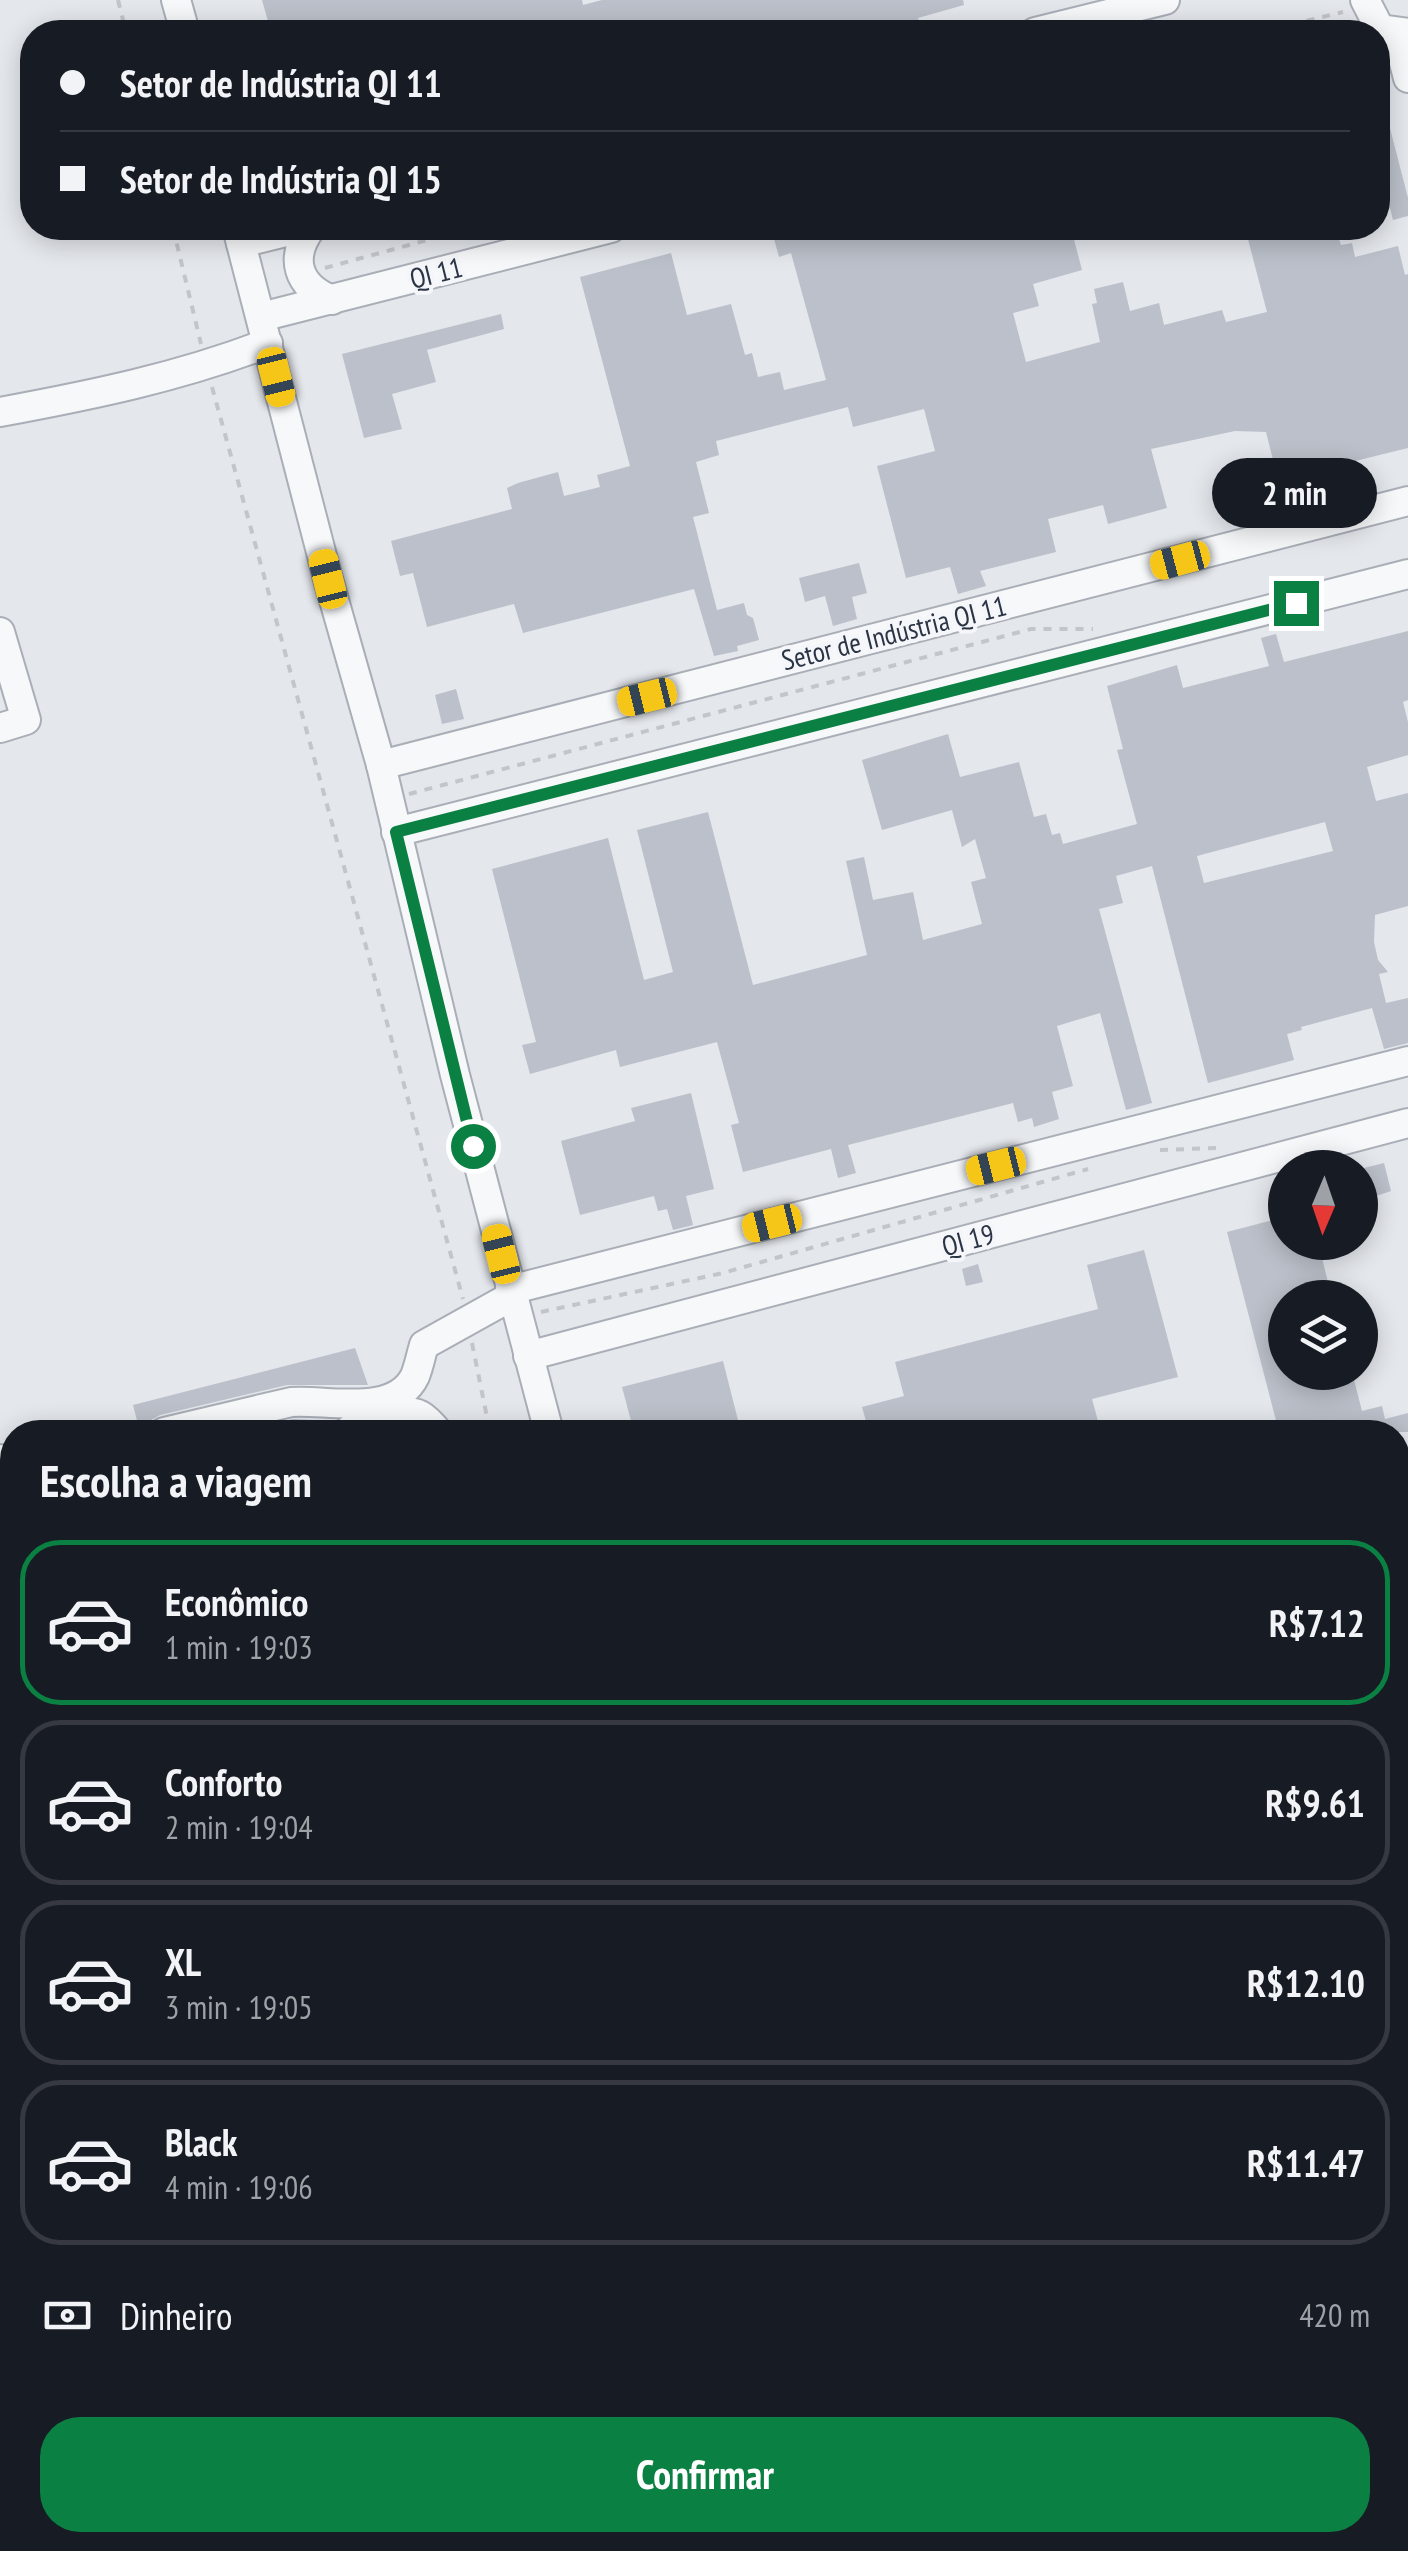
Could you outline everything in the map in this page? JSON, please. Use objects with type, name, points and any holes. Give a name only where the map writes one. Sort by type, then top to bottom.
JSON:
[{"type":"street","points":[[1084,20],[1165,0]]},
{"type":"street","points":[[1390,41],[1408,78]]},
{"type":"street","points":[[240,240],[381,766],[545,1420]]},
{"type":"street","points":[[302,240],[298,258],[301,274],[308,286],[332,300]]},
{"type":"street","name":"QI 11","points":[[0,412],[138,386],[206,367],[264,330],[332,300],[564,240]]},
{"type":"street","name":"Setor de Indústria QI 11","points":[[381,766],[1408,502]]},
{"type":"street","points":[[396,832],[1408,574]]},
{"type":"street","points":[[0,632],[26,720],[0,728]]},
{"type":"street","points":[[215,1420],[291,1402],[370,1404],[405,1389],[414,1378],[424,1346],[468,1318],[513,1301],[1408,1060]]},
{"type":"street","name":"QI 19","points":[[528,1356],[1408,1123]]},
{"type":"street","points":[[370,1420],[411,1412],[427,1420]]},
{"type":"path","points":[[176,240],[206,367],[468,1318],[488,1420]]},
{"type":"path","points":[[301,274],[427,240]]},
{"type":"path","points":[[389,799],[1032,629],[1104,629]]},
{"type":"path","points":[[1155,1150],[1223,1148]]},
{"type":"path","points":[[513,1301],[724,1272],[1098,1166]]},
{"type":"building","points":[[262,0],[582,0],[583,5],[602,0],[963,0],[964,5],[919,20],[268,20]]},
{"type":"building","points":[[1390,128],[1408,198],[1408,216],[1393,220]]},
{"type":"building","points":[[774,240],[1074,240],[1082,270],[1033,284],[1039,306],[1013,313],[1026,362],[1100,342],[1092,304],[1097,303],[1094,289],[1123,282],[1130,311],[1159,303],[1164,325],[1222,310],[1226,322],[1267,312],[1248,240],[1339,240],[1341,245],[1352,243],[1355,257],[1398,246],[1405,275],[1408,274],[1408,448],[1278,480],[1266,432],[1235,431],[1151,449],[1167,508],[1108,524],[1103,505],[1048,519],[1056,552],[980,571],[986,586],[958,594],[950,567],[906,578],[877,466],[935,451],[924,409],[853,427],[848,407],[716,441],[719,455],[696,462],[709,513],[693,517],[717,610],[744,603],[759,640],[737,646],[738,651],[714,656],[694,589],[523,633],[514,604],[427,627],[413,573],[400,576],[391,541],[512,509],[507,488],[518,483],[558,472],[564,496],[600,487],[597,475],[630,466],[580,277],[671,253],[687,315],[731,304],[745,355],[752,353],[758,377],[780,372],[784,390],[826,380],[791,253],[779,257]]},
{"type":"building","points":[[501,314],[504,329],[427,350],[436,382],[392,394],[402,429],[364,438],[342,354]]},
{"type":"building","points":[[859,563],[867,593],[852,597],[857,619],[833,626],[825,596],[805,602],[799,578]]},
{"type":"building","points":[[1408,631],[1408,700],[1403,702],[1408,722],[1408,755],[1367,767],[1376,801],[1408,793],[1408,906],[1375,915],[1374,942],[1378,960],[1388,972],[1379,974],[1386,1003],[1408,998],[1408,1043],[1384,1049],[1372,1008],[1287,1034],[1294,1060],[1208,1083],[1152,866],[1116,876],[1123,903],[1099,909],[1152,1103],[1126,1110],[1100,1013],[1057,1026],[1073,1086],[1052,1092],[1059,1119],[1034,1127],[1032,1118],[1018,1122],[1013,1103],[848,1145],[856,1173],[838,1178],[831,1149],[743,1172],[731,1125],[739,1123],[717,1042],[620,1067],[616,1050],[530,1074],[522,1045],[536,1042],[492,869],[608,838],[644,980],[673,972],[637,830],[708,812],[753,985],[867,955],[846,861],[864,857],[873,900],[913,892],[923,940],[982,924],[971,882],[986,878],[975,839],[962,847],[952,810],[882,830],[862,760],[948,734],[960,777],[1019,762],[1034,817],[1046,814],[1052,835],[1060,833],[1063,844],[1137,824],[1117,750],[1123,749],[1107,686],[1177,665],[1183,688],[1269,666],[1261,638],[1276,634],[1284,662]],"holes":[[[1325,822],[1333,851],[1204,883],[1197,856]]]},
{"type":"building","points":[[456,689],[464,719],[442,724],[435,695]]},
{"type":"building","points":[[691,1093],[714,1189],[686,1196],[693,1225],[673,1230],[667,1209],[658,1211],[654,1196],[580,1215],[561,1141],[635,1121],[631,1108]]},
{"type":"building","points":[[1384,1163],[1391,1191],[1378,1195],[1378,1164]]},
{"type":"building","points":[[1268,1221],[1268,1260],[1322,1260],[1328,1280],[1268,1280],[1268,1390],[1227,1232]]},
{"type":"building","points":[[1144,1250],[1178,1377],[1092,1399],[1098,1420],[866,1420],[862,1407],[904,1396],[895,1362],[1098,1309],[1087,1265]]},
{"type":"building","points":[[978,1264],[983,1282],[966,1286],[962,1269]]},
{"type":"building","points":[[355,1348],[368,1385],[287,1385],[151,1420],[137,1420],[133,1405]]},
{"type":"building","points":[[723,1361],[738,1420],[631,1420],[622,1387]]},
{"type":"building","points":[[1268,1390],[1357,1390],[1362,1411],[1382,1406],[1385,1419],[1408,1413],[1408,1420],[1276,1420]]},
{"type":"route","points":[[473,1146],[396,832],[1296,603]]}]
